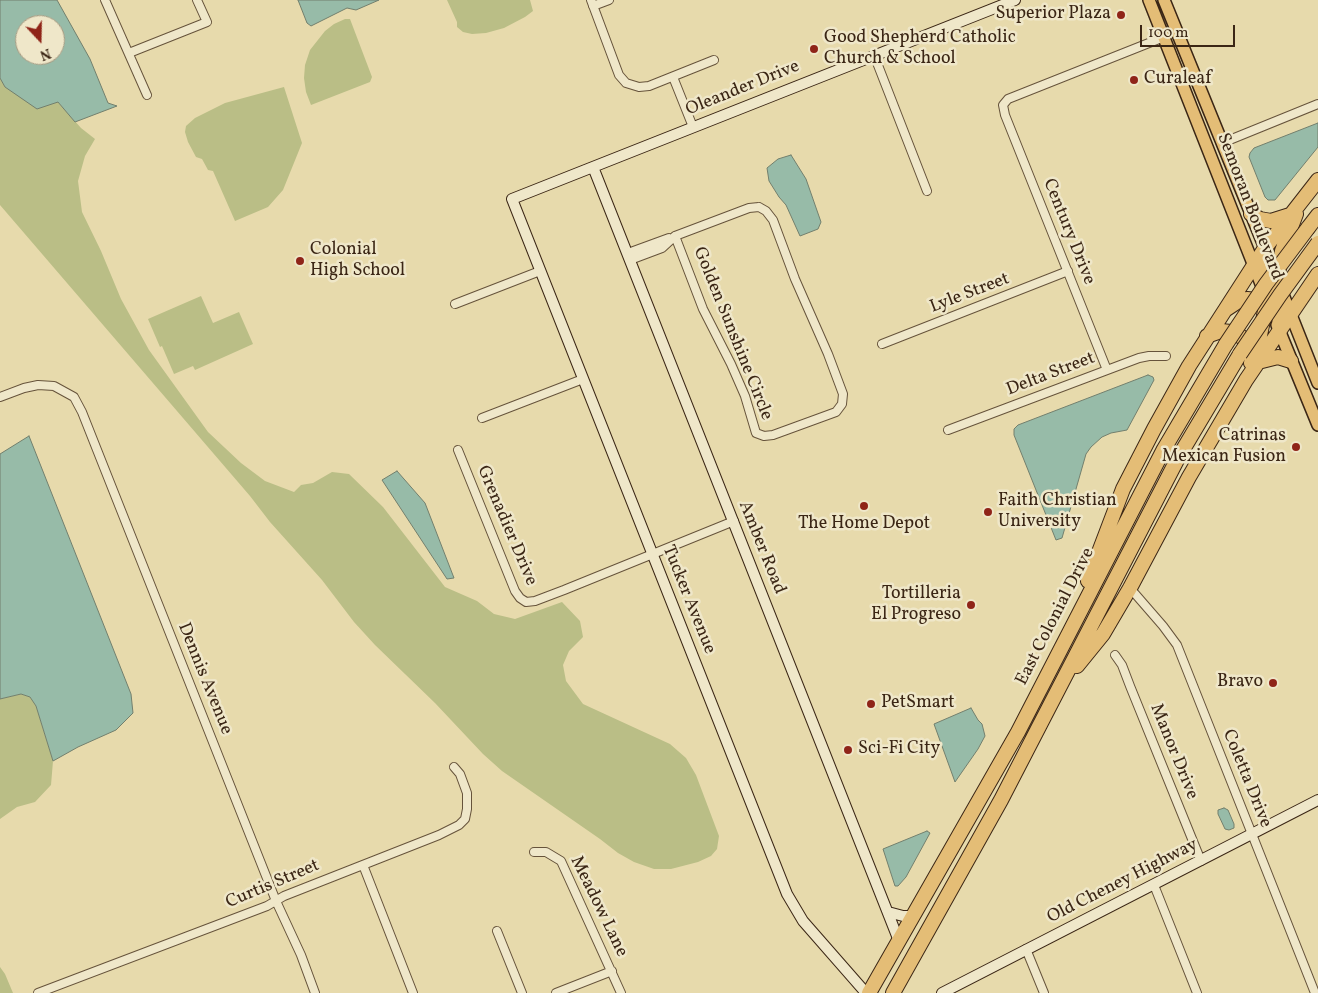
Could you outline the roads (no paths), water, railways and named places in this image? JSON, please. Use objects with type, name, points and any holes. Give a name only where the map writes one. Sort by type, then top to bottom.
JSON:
[{"type":"highway","points":[[1271,276],[1282,251],[1292,217],[1301,199],[1318,180]]},
{"type":"highway","points":[[1252,214],[1271,221],[1292,217]]},
{"type":"highway","name":"East Colonial Drive","points":[[867,993],[914,916],[1018,732],[1164,450],[1226,344],[1261,292],[1318,215]]},
{"type":"highway","points":[[1073,624],[1097,553],[1123,489],[1167,404],[1207,336],[1253,265],[1292,217]]},
{"type":"highway","points":[[1292,217],[1295,232],[1303,250],[1318,256]]},
{"type":"highway","name":"East Colonial Drive","points":[[894,991],[1001,800],[1178,458],[1251,357],[1280,295],[1318,243]]},
{"type":"highway","points":[[1265,248],[1271,276],[1272,303],[1280,331]]},
{"type":"highway","points":[[1253,265],[1271,276],[1289,281],[1301,280],[1318,273]]},
{"type":"highway","points":[[1251,357],[1280,331],[1318,273]]},
{"type":"highway","points":[[1222,313],[1237,302],[1247,299],[1272,303],[1291,313]]},
{"type":"highway","points":[[1058,690],[1103,634],[1130,588],[1189,477],[1246,380],[1251,357],[1272,303]]},
{"type":"highway","points":[[1207,336],[1221,330],[1239,335],[1246,341],[1251,357]]},
{"type":"highway","points":[[1251,357],[1278,357],[1292,361]]},
{"type":"highway","points":[[1001,800],[1015,755],[1018,732]]},
{"type":"highway","points":[[930,926],[930,904],[962,844],[959,835]]},
{"type":"highway","points":[[894,991],[900,957],[899,941]]},
{"type":"main road","name":"Semoran Boulevard","points":[[1149,0],[1253,265],[1272,303]]},
{"type":"main road","name":"Semoran Boulevard","points":[[1164,0],[1265,248]]},
{"type":"main road","name":"Semoran Boulevard","points":[[1271,276],[1291,313],[1318,382]]},
{"type":"main road","points":[[1280,331],[1318,425]]},
{"type":"street","points":[[105,0],[147,95]]},
{"type":"street","points":[[129,53],[207,22],[197,0]]},
{"type":"street","points":[[609,0],[592,3],[619,75],[626,83],[649,86],[714,60]]},
{"type":"street","name":"Oleander Drive","points":[[512,199],[1015,0]]},
{"type":"street","name":"Century Drive","points":[[1108,370],[1005,115],[1003,105],[1008,98],[1164,37]]},
{"type":"street","points":[[874,55],[926,191]]},
{"type":"street","points":[[673,77],[692,127]]},
{"type":"street","points":[[1222,143],[1318,104]]},
{"type":"street","name":"Amber Road","points":[[593,167],[899,941]]},
{"type":"street","name":"Tucker Avenue","points":[[512,199],[787,894],[803,921],[867,993]]},
{"type":"street","name":"Golden Sunshine Circle","points":[[629,257],[676,236],[749,208],[759,207],[766,211],[773,220],[788,262],[828,354],[843,394],[842,404],[836,412],[773,435],[764,436],[756,433],[745,396],[731,364],[702,309],[676,236]]},
{"type":"street","points":[[455,304],[540,271]]},
{"type":"street","name":"Lyle Street","points":[[882,344],[1068,271]]},
{"type":"street","name":"Delta Street","points":[[948,430],[1149,356],[1166,356]]},
{"type":"street","points":[[482,418],[583,379]]},
{"type":"street","name":"Dennis Avenue","points":[[0,397],[31,387],[54,386],[74,397],[82,412],[276,901],[301,954],[315,993]]},
{"type":"street","name":"Grenadier Drive","points":[[458,450],[515,592],[526,602],[535,601],[652,553]]},
{"type":"street","points":[[652,553],[734,521]]},
{"type":"street","name":"Coletta Drive","points":[[1130,588],[1177,645],[1315,993]]},
{"type":"street","name":"Manor Drive","points":[[1115,655],[1125,672],[1201,861]]},
{"type":"street","name":"Curtis Street","points":[[38,993],[267,906],[439,835],[465,819],[467,793],[460,774],[454,767]]},
{"type":"street","name":"Old Cheney Highway","points":[[942,993],[1318,800]]},
{"type":"street","name":"Meadow Lane","points":[[534,852],[546,852],[561,861],[622,993]]},
{"type":"street","points":[[363,865],[414,993]]},
{"type":"street","points":[[1154,885],[1197,993]]},
{"type":"street","points":[[888,912],[903,916],[914,916]]},
{"type":"street","points":[[497,931],[522,993]]},
{"type":"street","points":[[1026,950],[1044,993]]},
{"type":"street","points":[[556,993],[612,971]]},
{"type":"place","name":"Superior Plaza","points":[[1121,15]]},
{"type":"place","name":"Good Shepherd Catholic Church & School","points":[[814,49]]},
{"type":"place","name":"Curaleaf","points":[[1134,80]]},
{"type":"place","name":"Colonial High School","points":[[300,261]]},
{"type":"place","name":"Catrinas Mexican Fusion","points":[[1296,447]]},
{"type":"place","name":"The Home Depot","points":[[864,506]]},
{"type":"place","name":"Faith Christian University","points":[[988,512]]},
{"type":"place","name":"Tortilleria El Progreso","points":[[971,605]]},
{"type":"place","name":"Bravo","points":[[1273,683]]},
{"type":"place","name":"PetSmart","points":[[871,704]]},
{"type":"place","name":"Sci-Fi City","points":[[848,750]]}]
